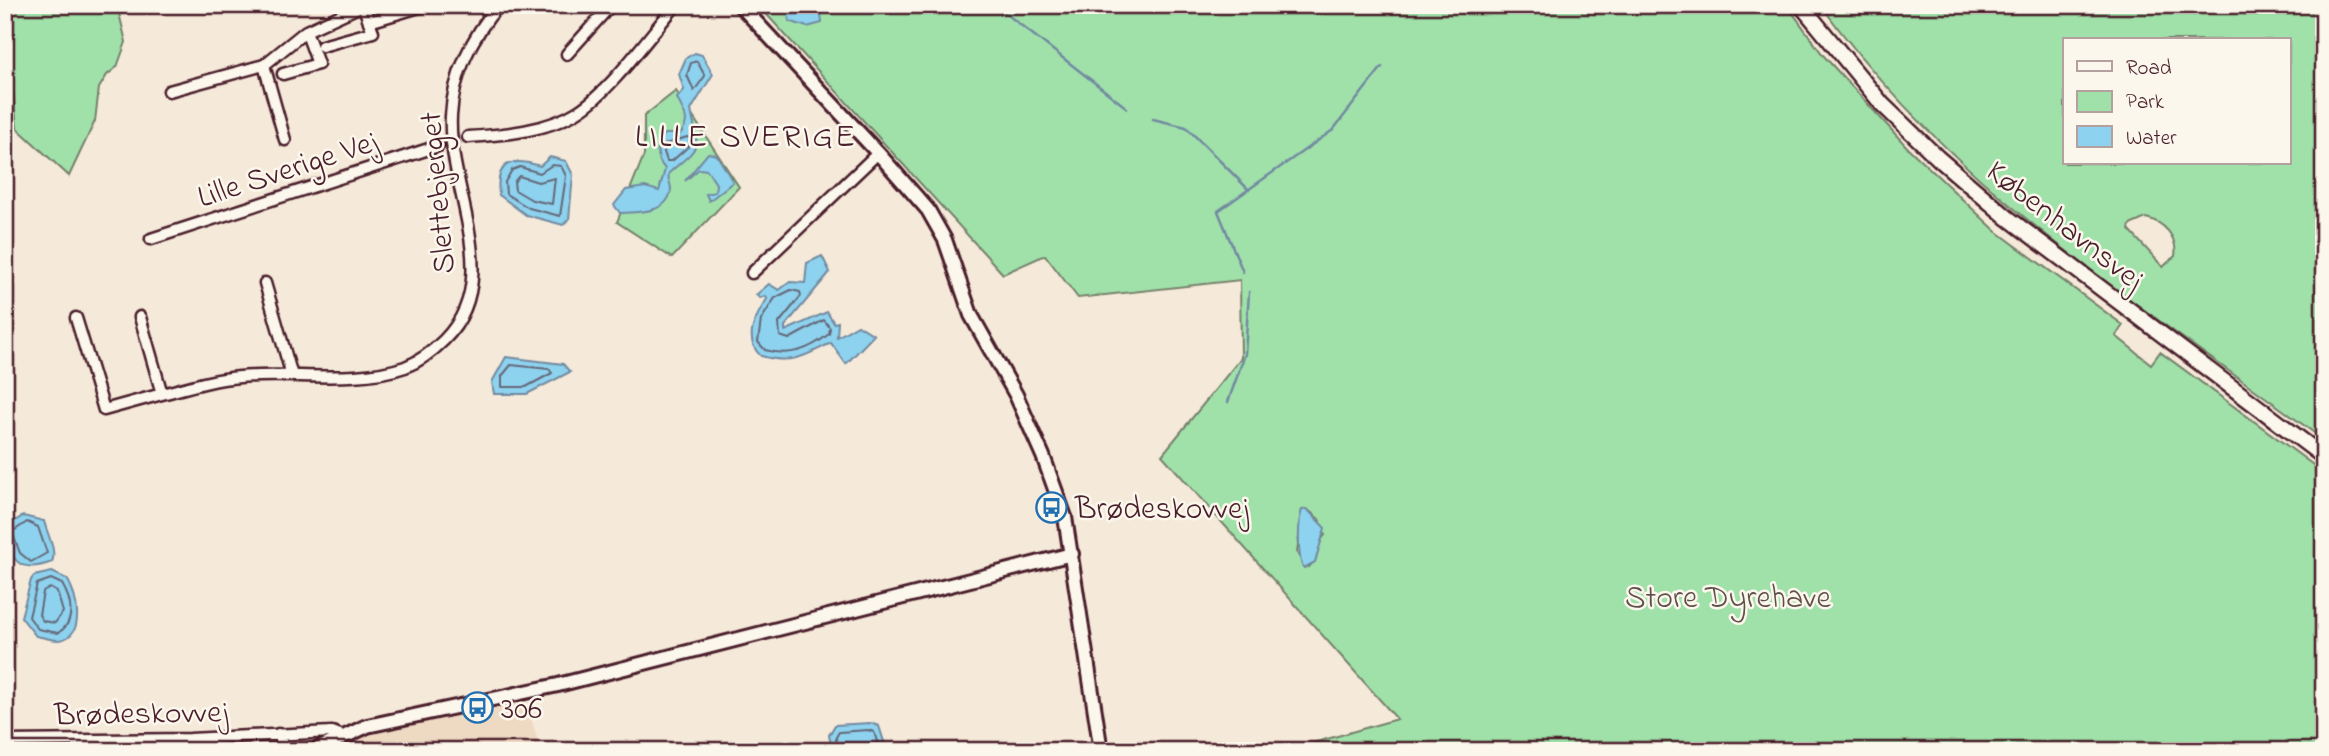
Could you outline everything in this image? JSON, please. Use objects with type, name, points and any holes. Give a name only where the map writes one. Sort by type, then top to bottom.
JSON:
[{"type":"main road","name":"Københavnsvej","points":[[1801,5],[1874,95],[1938,158],[2008,218],[2324,457]]},
{"type":"street","points":[[169,91],[264,65],[306,31],[363,5],[373,32],[322,46]]},
{"type":"street","points":[[369,22],[426,5]]},
{"type":"street","points":[[567,54],[611,5]]},
{"type":"street","points":[[468,137],[502,135],[576,113],[596,97],[676,5]]},
{"type":"street","points":[[740,5],[928,210],[945,240],[971,315],[1003,369],[1043,456],[1065,517],[1101,751]]},
{"type":"street","name":"Slettebjerget","points":[[76,318],[104,410],[240,377],[377,373],[405,367],[429,355],[451,333],[463,313],[472,286],[473,260],[452,153],[451,114],[465,57],[495,6]]},
{"type":"street","points":[[283,74],[318,64],[306,31]]},
{"type":"street","points":[[264,65],[285,140]]},
{"type":"street","name":"Lille Sverige Vej","points":[[151,239],[438,146]]},
{"type":"street","points":[[752,273],[878,153]]},
{"type":"street","points":[[265,283],[292,376]]},
{"type":"street","points":[[140,317],[162,394]]},
{"type":"street","name":"Brødeskovvej","points":[[314,751],[367,726],[558,685],[1072,554]]},
{"type":"street","name":"Brødeskovvej","points":[[5,741],[332,732],[342,736]]},
{"type":"street","points":[[278,734],[285,751]]},
{"type":"shaded area","points":[[524,696],[541,751],[331,751],[351,739],[378,731]]},
{"type":"green space","points":[[5,5],[117,5],[126,42],[117,67],[107,75],[99,88],[95,121],[69,176],[17,128],[12,81],[5,74]]},
{"type":"green space","name":"Store Dyrehave","points":[[758,5],[1787,5],[1823,55],[1908,148],[1996,231],[2123,325],[2116,336],[2151,364],[2160,352],[2324,473],[2324,751],[1285,751],[1397,719],[1162,455],[1241,358],[1240,280],[1078,298],[1045,255],[1003,274]],"holes":[[[1307,509],[1319,519],[1325,535],[1309,567],[1297,553],[1302,510]]]},
{"type":"green space","points":[[1821,5],[2324,5],[2324,440],[2054,242],[1990,188],[1929,131],[1872,71]],"holes":[[[2146,218],[2168,231],[2174,243],[2175,256],[2163,267],[2129,230],[2130,225]]]},
{"type":"green space","points":[[676,91],[739,187],[672,258],[617,222],[644,155],[644,116]]},
{"type":"water","points":[[787,5],[820,5],[822,23],[807,27],[789,21]]},
{"type":"water","points":[[695,53],[702,55],[713,74],[691,110],[696,133],[693,151],[669,173],[671,189],[665,203],[643,212],[620,213],[614,205],[626,190],[645,187],[659,191],[665,169],[658,156],[659,142],[665,134],[680,134],[684,129],[686,120],[677,98],[684,90],[679,74],[686,58]]},
{"type":"water","points":[[708,153],[717,155],[733,182],[709,201],[706,194],[715,192],[716,184],[707,170],[699,169],[685,181]]},
{"type":"water","points":[[550,157],[566,161],[573,175],[569,219],[563,225],[526,215],[499,195],[500,175],[507,164],[521,162],[540,166]]},
{"type":"water","points":[[822,256],[830,272],[785,326],[785,331],[827,312],[834,323],[838,322],[837,337],[858,325],[874,335],[846,364],[831,343],[798,358],[782,360],[761,356],[752,342],[752,335],[755,320],[767,299],[766,296],[760,298],[756,295],[769,284],[779,290],[790,282],[805,283],[807,263]]},
{"type":"water","points":[[506,357],[563,364],[570,372],[527,394],[494,394],[492,382]]},
{"type":"water","points":[[1307,509],[1325,528],[1315,562],[1304,568],[1300,557],[1299,531],[1302,510]]},
{"type":"water","points":[[23,516],[44,521],[52,547],[52,562],[31,567],[17,562],[13,556],[6,526]]},
{"type":"water","points":[[52,572],[67,579],[74,595],[77,614],[73,632],[58,640],[36,636],[21,617],[31,580],[34,576]]},
{"type":"water","points":[[870,723],[879,726],[887,751],[832,751],[829,735],[835,725]]},
{"type":"waterway","points":[[1004,5],[1004,12],[1127,108]]},
{"type":"waterway","points":[[1243,272],[1218,211],[1333,130],[1382,67]]},
{"type":"waterway","points":[[1153,119],[1186,127],[1249,190]]},
{"type":"waterway","points":[[1228,402],[1245,354],[1249,292]]},
{"type":"tunnel","points":[[438,146],[468,137]]},
{"type":"place","name":"Brødeskovvej","points":[[1052,507]]},
{"type":"place","name":"306","points":[[478,707]]},
{"type":"district","name":"LILLE SVERIGE","points":[[746,134]]}]
